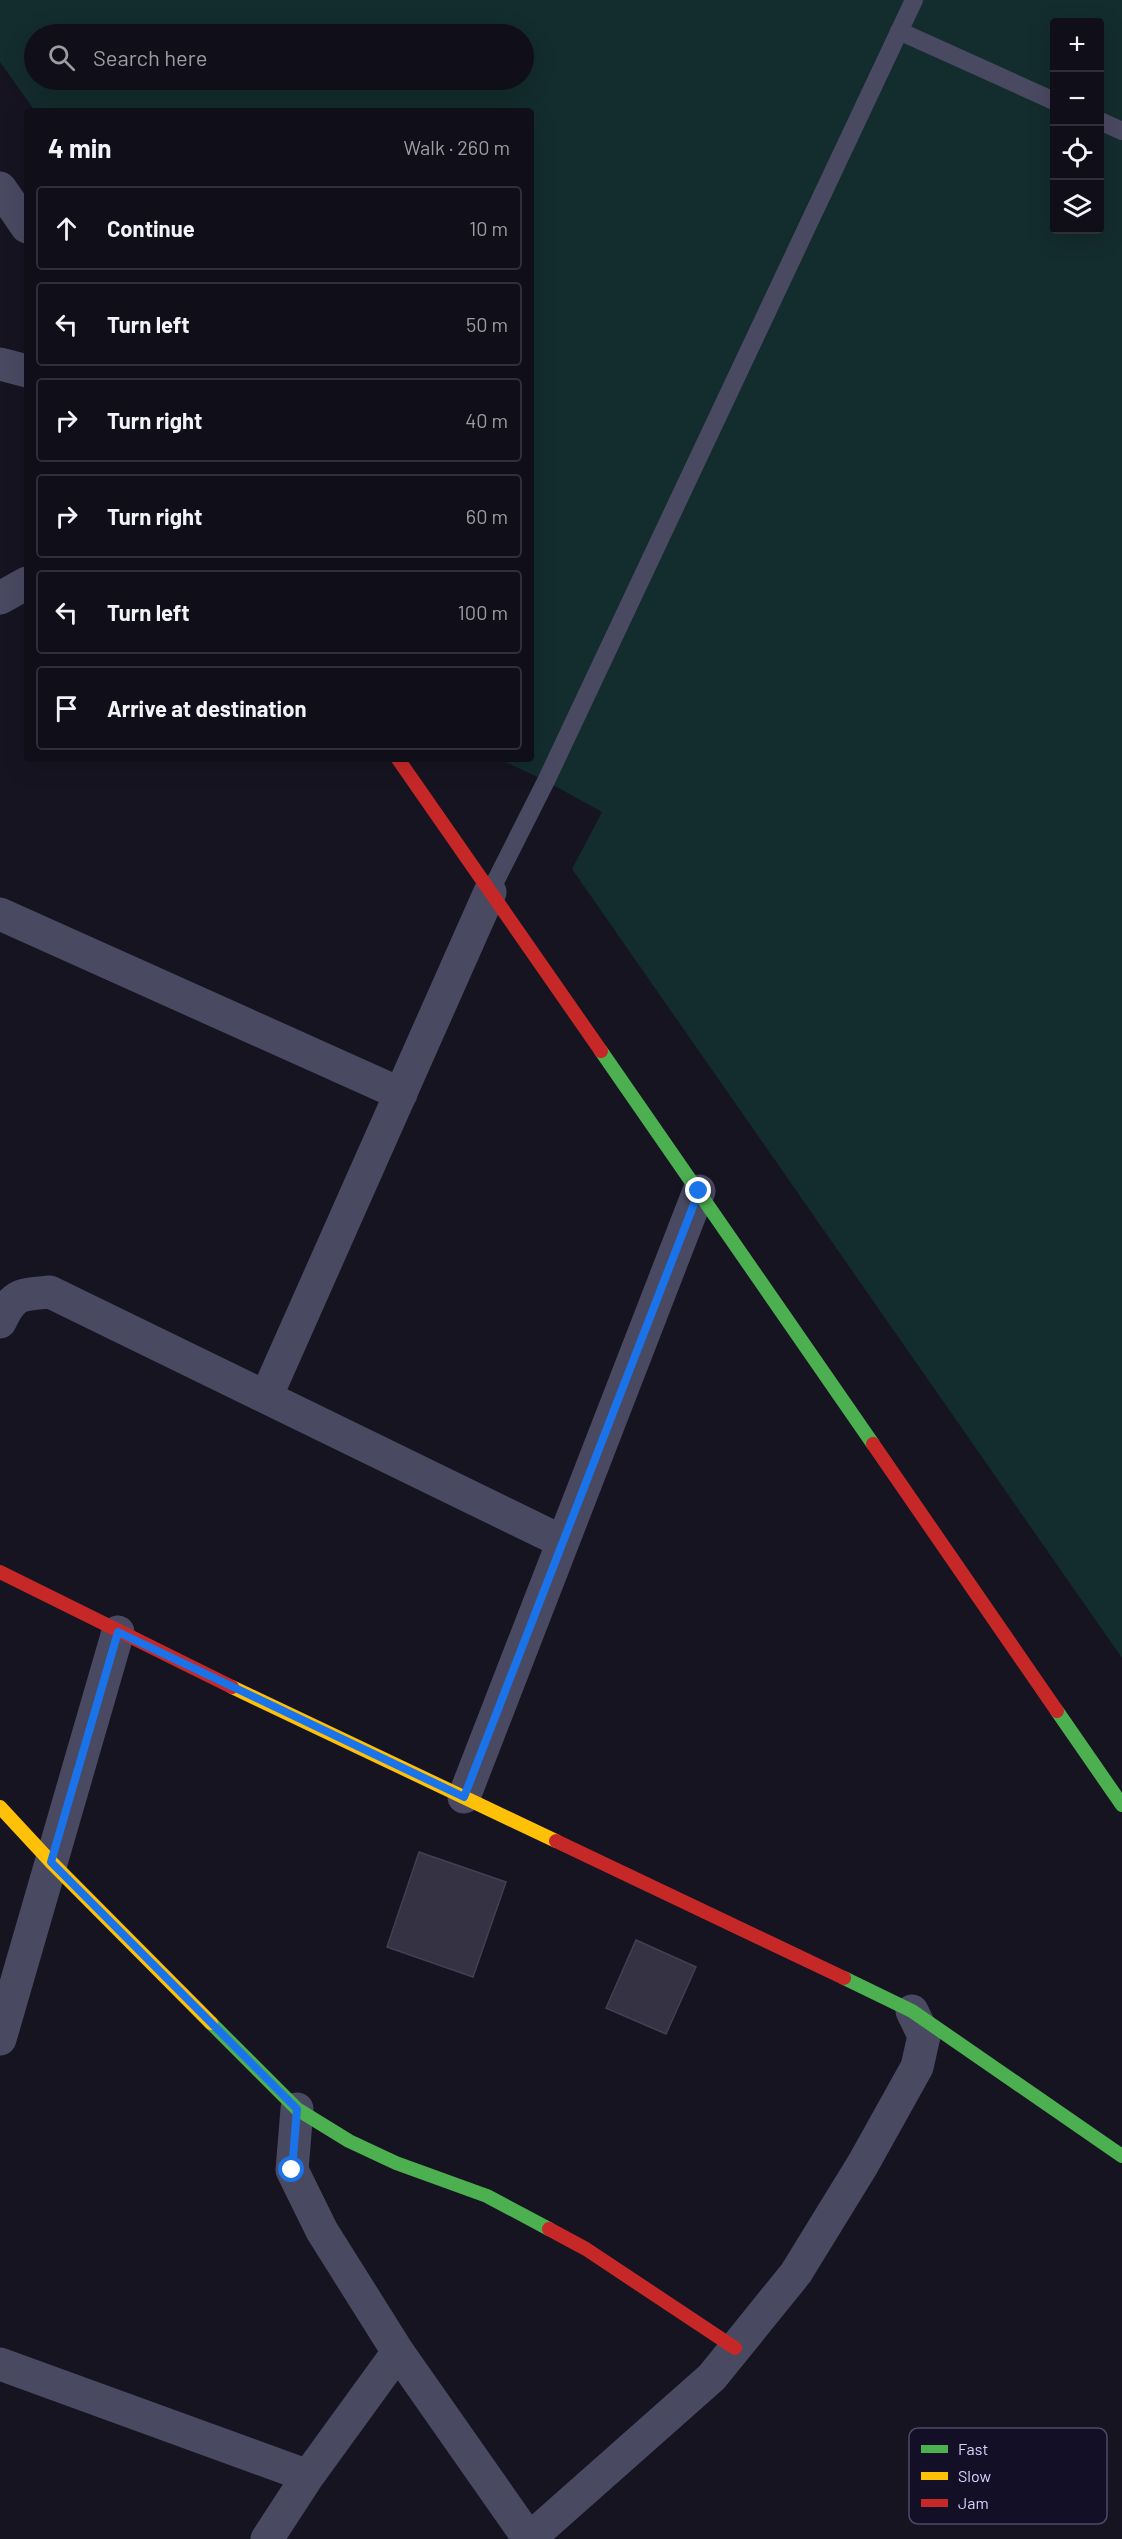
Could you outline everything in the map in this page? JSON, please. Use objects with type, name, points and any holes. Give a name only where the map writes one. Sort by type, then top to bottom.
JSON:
[{"type":"street","points":[[0,188],[24,223]]},
{"type":"street","points":[[0,364],[24,370]]},
{"type":"street","points":[[0,598],[24,585]]},
{"type":"street","points":[[400,762],[1122,1805]]},
{"type":"street","points":[[266,1397],[490,892]]},
{"type":"street","points":[[0,914],[400,1094]]},
{"type":"street","points":[[464,1797],[699,1191]]},
{"type":"street","points":[[0,1322],[9,1304],[21,1295],[50,1292],[563,1542]]},
{"type":"street","points":[[0,1572],[118,1632],[912,2011],[1122,2156]]},
{"type":"street","points":[[1,2031],[118,1632]]},
{"type":"street","points":[[0,1807],[51,1862],[297,2109],[349,2141],[396,2163],[487,2196],[586,2249],[735,2348]]},
{"type":"street","points":[[297,2109],[292,2170],[322,2231],[398,2352],[529,2539],[711,2377],[796,2273],[863,2164],[918,2067],[924,2036],[912,2011]]},
{"type":"street","points":[[267,2539],[308,2476],[398,2352]]},
{"type":"street","points":[[0,2364],[308,2476]]},
{"type":"lane","points":[[490,892],[546,781],[914,0]]},
{"type":"lane","points":[[899,31],[1050,99]]},
{"type":"lane","points":[[1104,123],[1122,132]]},
{"type":"green space","points":[[0,0],[1122,0],[1122,1658],[572,869],[602,812],[505,762],[534,762],[534,108],[33,108],[0,62]]},
{"type":"building","points":[[419,1852],[506,1882],[473,1977],[387,1947]]},
{"type":"building","points":[[636,1940],[696,1967],[666,2034],[606,2008]]},
{"type":"traffic: fast","points":[[601,1051],[873,1444]]},
{"type":"traffic: fast","points":[[1057,1711],[1122,1805]]},
{"type":"traffic: fast","points":[[844,1978],[912,2011],[1122,2156]]},
{"type":"traffic: fast","points":[[211,2023],[297,2109],[349,2141],[396,2163],[487,2196],[549,2229]]},
{"type":"traffic: slow","points":[[232,1687],[556,1841]]},
{"type":"traffic: slow","points":[[0,1807],[51,1862],[211,2023]]},
{"type":"traffic: jam","points":[[400,762],[601,1051]]},
{"type":"traffic: jam","points":[[873,1444],[1057,1711]]},
{"type":"traffic: jam","points":[[0,1572],[232,1687]]},
{"type":"traffic: jam","points":[[556,1841],[844,1978]]},
{"type":"traffic: jam","points":[[549,2229],[586,2249],[735,2348]]},
{"type":"route","points":[[292,2170],[297,2109],[51,1862],[118,1632],[464,1797],[699,1191]]}]
